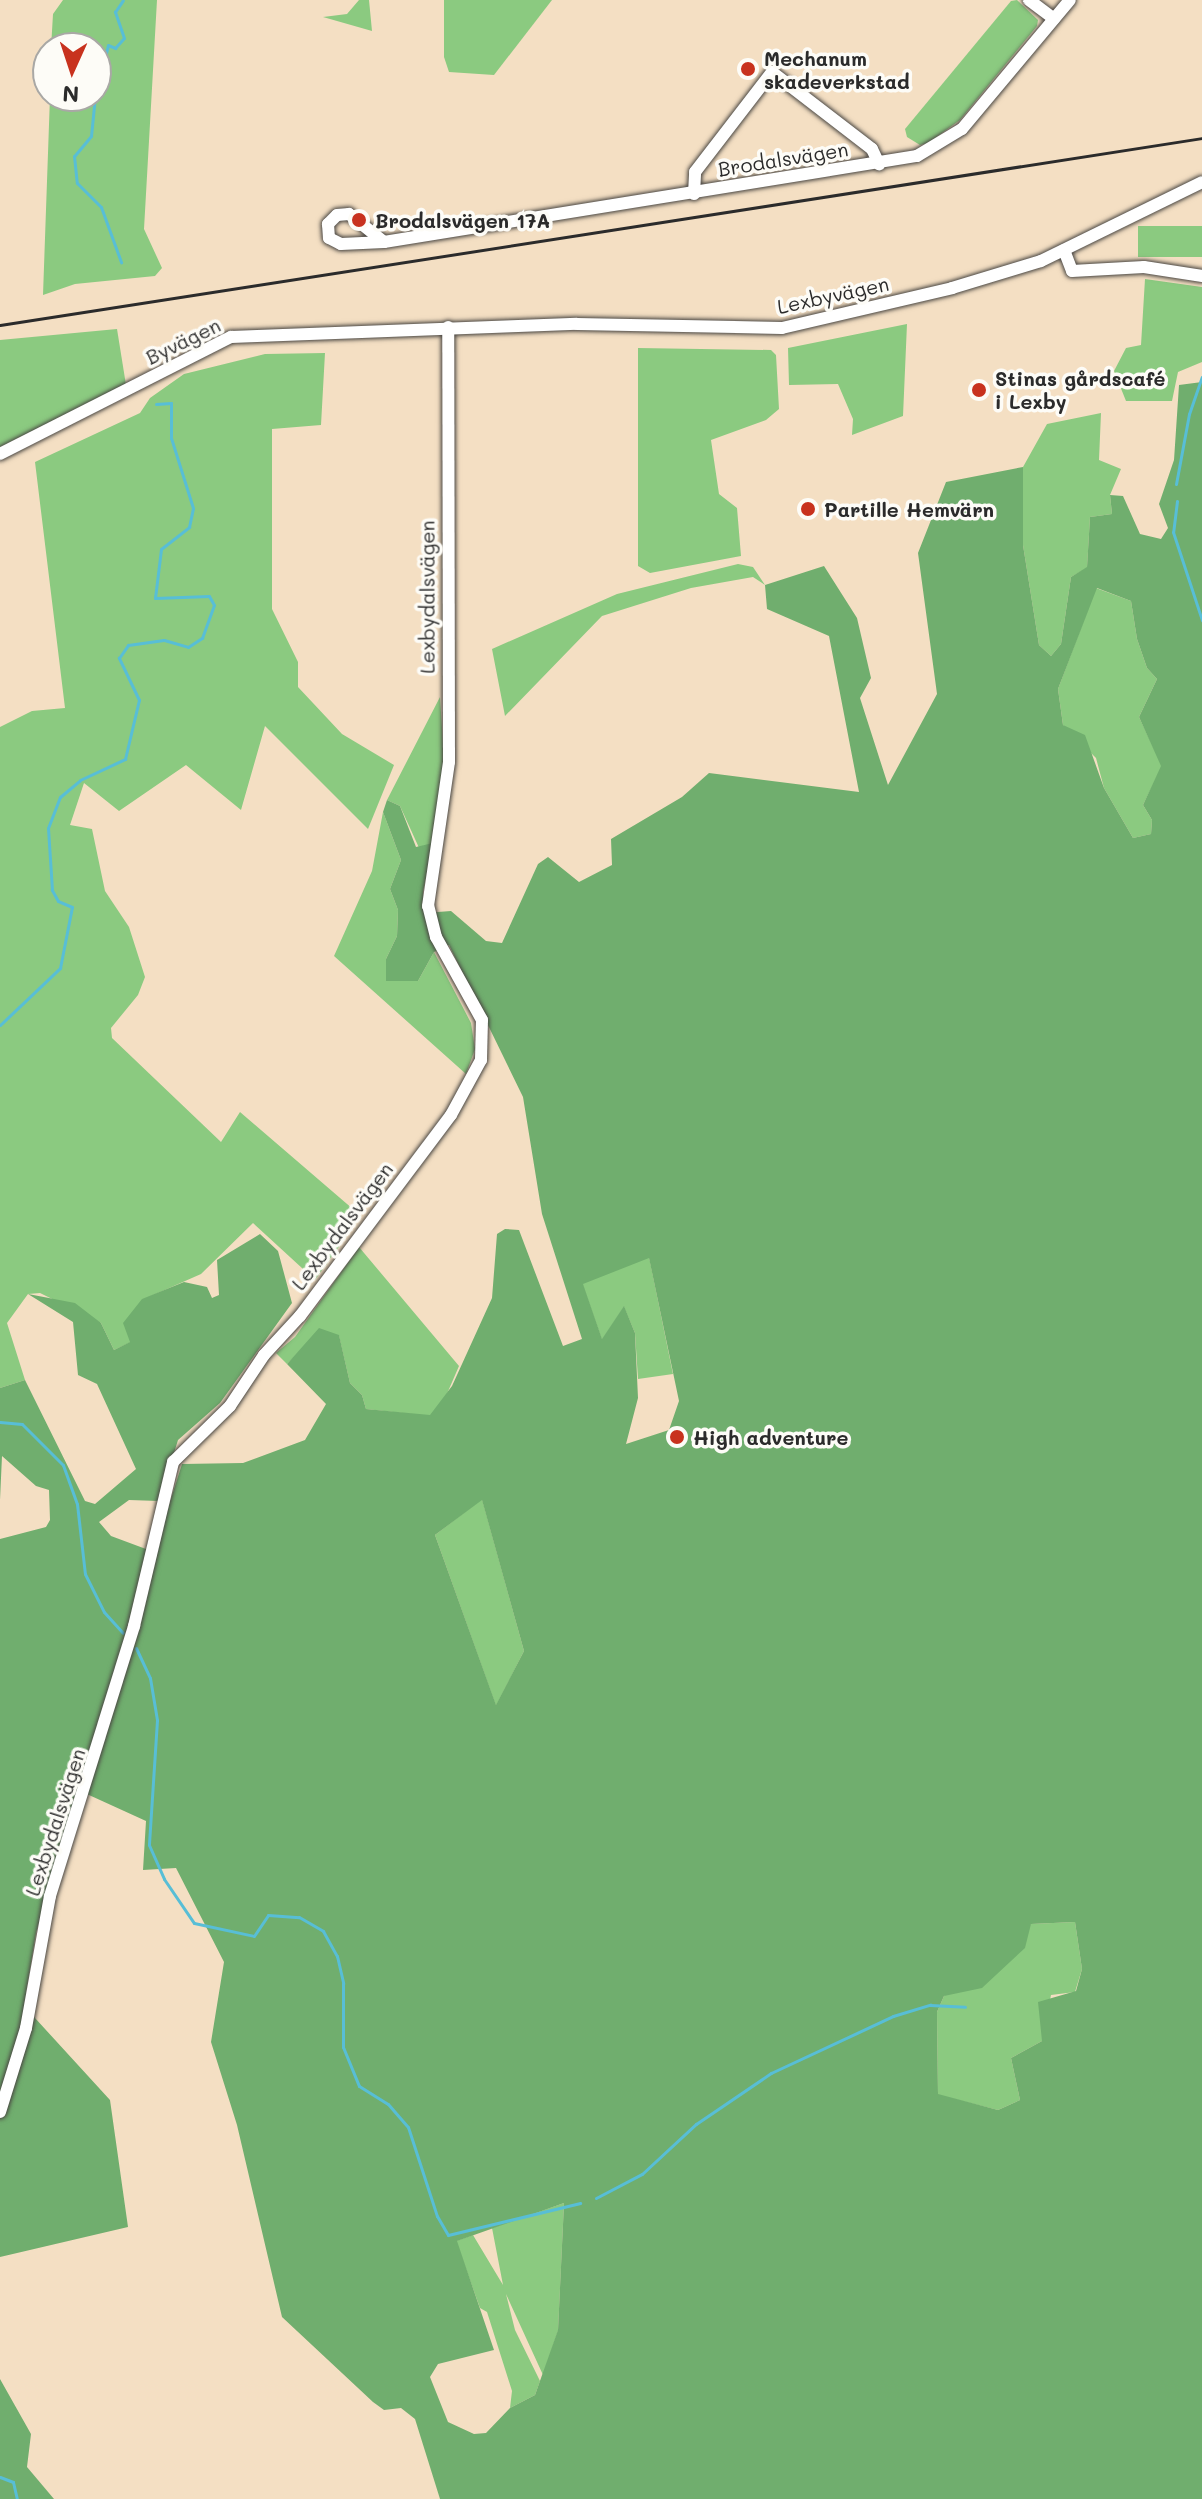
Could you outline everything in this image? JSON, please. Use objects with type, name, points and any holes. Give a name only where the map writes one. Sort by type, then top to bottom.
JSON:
[{"type":"street","points":[[1029,0],[1054,19]]},
{"type":"street","name":"Brodalsvägen","points":[[384,242],[917,156],[962,129],[1070,0]]},
{"type":"street","name":"Brodalsvägen","points":[[694,194],[695,172],[772,72],[872,149],[879,164]]},
{"type":"street","name":"Lexbyvägen","points":[[448,327],[782,328],[952,288],[1064,250],[1202,182]]},
{"type":"street","points":[[1064,250],[1072,271],[1144,267],[1202,276]]},
{"type":"street","name":"Byvägen","points":[[0,454],[231,337],[448,327]]},
{"type":"street","name":"Lexbydalsvägen","points":[[0,2112],[26,2028],[50,1896],[134,1626],[173,1462],[230,1406],[264,1355],[300,1316],[457,1106],[481,1060],[482,1020],[436,937],[428,906],[449,762],[448,327]]},
{"type":"green space","points":[[63,0],[157,0],[144,229],[162,268],[155,276],[75,284],[43,295],[49,112],[112,112],[112,32],[52,32],[53,14]]},
{"type":"green space","points":[[359,0],[369,0],[372,31],[323,17],[347,14]]},
{"type":"green space","points":[[444,0],[552,0],[494,75],[449,72],[444,57]]},
{"type":"green space","points":[[1017,0],[1038,20],[1037,26],[960,120],[928,143],[920,145],[907,137],[905,129],[1011,1]]},
{"type":"green space","points":[[1138,226],[1202,226],[1202,257],[1138,257]]},
{"type":"green space","points":[[1145,279],[1202,287],[1202,362],[1178,372],[1172,401],[1126,401],[1114,371],[1126,348],[1141,345]]},
{"type":"green space","points":[[907,324],[903,416],[852,435],[853,419],[838,384],[789,385],[788,348]]},
{"type":"green space","points":[[117,329],[126,385],[0,447],[0,340]]},
{"type":"green space","points":[[638,348],[771,350],[776,355],[779,409],[766,420],[711,440],[719,494],[737,508],[741,556],[650,573],[638,566]]},
{"type":"green space","points":[[325,353],[321,425],[272,429],[272,609],[298,662],[298,687],[342,734],[394,765],[368,829],[265,726],[241,810],[186,765],[119,811],[84,783],[70,825],[92,829],[105,891],[129,927],[145,977],[138,995],[111,1028],[112,1038],[221,1142],[240,1112],[361,1216],[315,1280],[253,1223],[201,1274],[142,1300],[131,1342],[114,1350],[101,1323],[40,1293],[28,1294],[7,1323],[25,1380],[0,1388],[0,727],[32,711],[65,708],[35,462],[140,413],[150,398],[184,374],[265,354]]},
{"type":"green space","points":[[1202,382],[1202,2499],[440,2499],[415,2419],[401,2408],[384,2410],[373,2402],[282,2317],[237,2125],[211,2042],[224,1962],[176,1868],[143,1870],[146,1821],[78,1790],[36,1933],[24,2006],[110,2100],[128,2227],[0,2257],[0,1539],[46,1527],[50,1520],[49,1490],[36,1486],[2,1456],[0,1500],[0,1388],[25,1380],[85,1501],[95,1504],[136,1469],[97,1384],[78,1375],[73,1322],[28,1294],[75,1303],[101,1323],[114,1350],[130,1342],[123,1323],[142,1299],[184,1282],[207,1287],[212,1298],[219,1295],[217,1260],[260,1234],[278,1251],[292,1303],[220,1403],[178,1440],[159,1501],[129,1500],[99,1522],[111,1536],[154,1552],[182,1464],[243,1463],[305,1440],[326,1404],[287,1364],[319,1328],[339,1335],[350,1383],[362,1395],[366,1409],[430,1415],[452,1386],[492,1298],[497,1234],[505,1229],[519,1230],[563,1346],[582,1339],[542,1214],[523,1097],[449,945],[434,952],[418,981],[386,981],[386,959],[397,936],[398,910],[390,889],[401,860],[383,812],[387,800],[400,806],[416,847],[433,843],[423,892],[425,913],[451,911],[486,941],[502,943],[538,864],[548,857],[579,882],[612,865],[611,839],[682,797],[709,773],[859,792],[829,636],[767,609],[765,585],[824,566],[857,618],[871,678],[860,698],[888,785],[937,694],[918,553],[946,482],[1023,467],[1023,545],[1039,645],[1051,656],[1061,644],[1071,577],[1087,567],[1090,517],[1112,514],[1110,495],[1123,496],[1140,534],[1161,539],[1168,528],[1159,504],[1174,460],[1179,385]],"holes":[[[1097,588],[1131,601],[1137,639],[1147,668],[1157,679],[1139,717],[1161,766],[1143,805],[1152,820],[1151,834],[1133,838],[1104,788],[1085,735],[1063,725],[1058,689]],[[649,1258],[679,1401],[669,1430],[626,1444],[638,1398],[635,1333],[624,1306],[602,1339],[583,1284]],[[482,1500],[524,1651],[496,1705],[435,1535]],[[1075,1922],[1082,1969],[1076,1991],[1038,2002],[1042,2041],[1011,2058],[1020,2100],[998,2110],[938,2094],[937,2012],[944,1996],[982,1988],[1025,1948],[1031,1924]],[[564,2203],[558,2330],[535,2395],[510,2408],[486,2433],[474,2434],[448,2422],[430,2377],[438,2364],[494,2350],[457,2241]]]},
{"type":"green space","points":[[1101,413],[1099,460],[1121,469],[1110,495],[1112,514],[1090,517],[1087,568],[1071,577],[1061,644],[1051,656],[1039,645],[1023,545],[1023,467],[1047,424]]},
{"type":"green space","points":[[738,564],[753,567],[765,585],[753,577],[691,588],[602,616],[505,716],[492,649],[617,594]]},
{"type":"green space","points":[[1096,588],[1131,601],[1137,639],[1147,668],[1157,679],[1139,717],[1162,766],[1143,805],[1152,820],[1151,834],[1133,838],[1104,788],[1096,758],[1063,725],[1058,689]]},
{"type":"green space","points":[[440,697],[444,759],[433,843],[420,850],[400,806],[387,800]]},
{"type":"green space","points":[[383,812],[401,860],[390,889],[398,910],[397,936],[386,959],[418,981],[434,952],[471,1023],[475,1049],[466,1074],[334,956],[372,871]]},
{"type":"green space","points":[[359,1247],[459,1366],[443,1403],[430,1416],[366,1409],[362,1395],[350,1383],[339,1336],[312,1338],[287,1364],[276,1353],[295,1337]]},
{"type":"green space","points":[[649,1257],[673,1374],[638,1379],[635,1333],[624,1307],[602,1340],[582,1283]]},
{"type":"green space","points":[[482,1499],[524,1651],[496,1706],[435,1535]]},
{"type":"green space","points":[[1075,1922],[1082,1969],[1075,1992],[1051,1995],[1042,2041],[1011,2058],[1020,2100],[998,2110],[938,2095],[937,2012],[944,1996],[1031,1924]]},
{"type":"green space","points":[[564,2203],[558,2331],[543,2375],[506,2294],[515,2330],[540,2381],[535,2395],[510,2408],[512,2391],[487,2312],[480,2308],[456,2241],[473,2235],[503,2285],[492,2228]]},
{"type":"green space","points":[[0,2379],[31,2434],[27,2467],[54,2499],[0,2499]]},
{"type":"waterway","points":[[112,47],[115,48],[124,38],[115,12],[123,0]]},
{"type":"waterway","points":[[93,112],[91,136],[74,156],[77,183],[101,207],[121,262]]},
{"type":"waterway","points":[[1176,484],[1189,414],[1202,377]]},
{"type":"waterway","points":[[0,1025],[60,968],[72,907],[58,901],[52,890],[48,828],[60,797],[80,780],[125,759],[139,700],[119,658],[128,645],[164,640],[188,647],[202,638],[214,605],[209,596],[155,598],[161,549],[189,527],[193,508],[171,438],[171,403],[156,404]]},
{"type":"waterway","points":[[1177,501],[1173,532],[1202,620]]},
{"type":"waterway","points":[[0,1422],[22,1424],[63,1465],[77,1504],[85,1574],[104,1612],[123,1633]]},
{"type":"waterway","points":[[136,1648],[150,1678],[157,1720],[149,1845],[164,1879],[194,1923],[254,1936],[268,1915],[299,1917],[323,1931],[337,1956],[343,1983],[343,2047],[359,2086],[388,2104],[408,2127],[437,2216],[448,2235],[580,2203]]},
{"type":"waterway","points":[[596,2198],[642,2174],[696,2124],[771,2073],[893,2016],[930,2005],[965,2007]]},
{"type":"waterway","points":[[0,2477],[13,2482],[17,2499]]},
{"type":"railway","points":[[0,325],[1202,138]]},
{"type":"place","name":"Mechanum skadeverkstad","points":[[748,69]]},
{"type":"place","name":"Brodalsvägen 17A","points":[[359,220]]},
{"type":"place","name":"Stinas gårdscafé i Lexby","points":[[979,390]]},
{"type":"place","name":"Partille Hemvärn","points":[[808,509]]},
{"type":"place","name":"High adventure","points":[[677,1437]]}]
